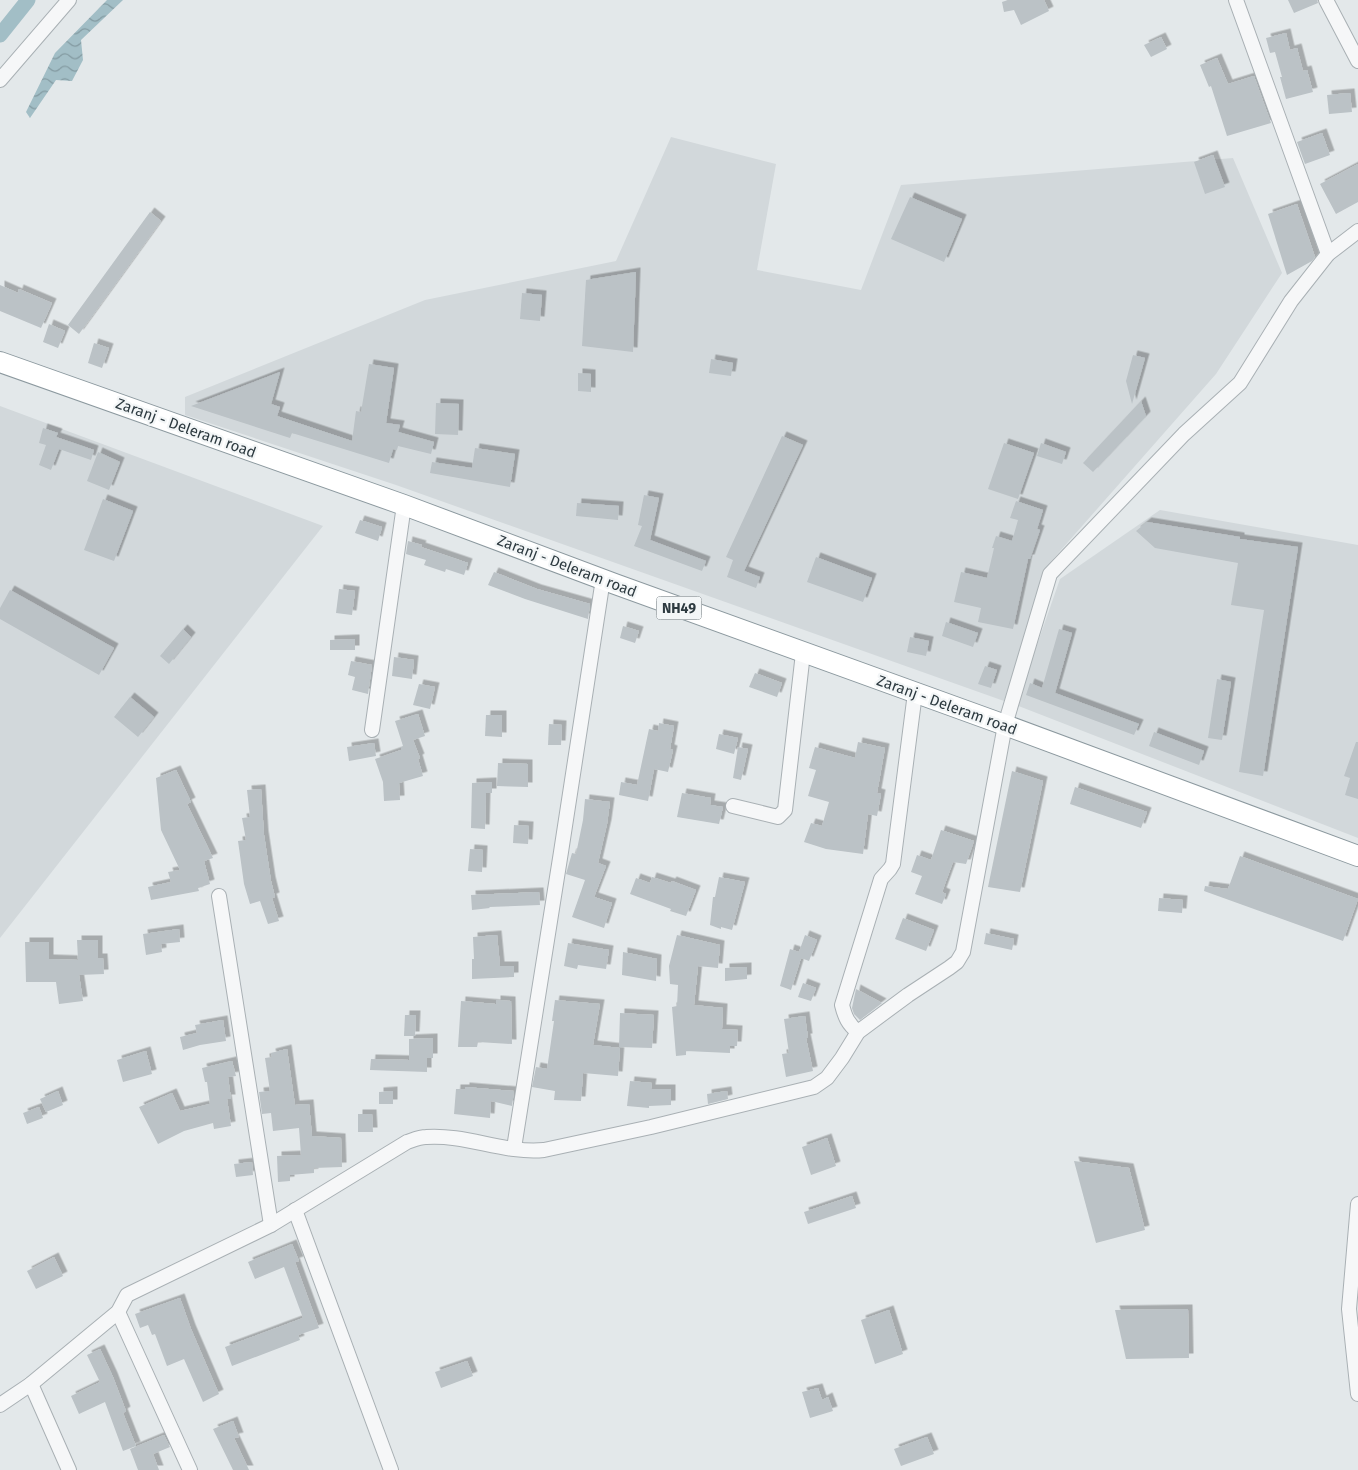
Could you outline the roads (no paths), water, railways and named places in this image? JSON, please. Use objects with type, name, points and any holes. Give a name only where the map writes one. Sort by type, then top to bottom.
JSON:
[{"type":"highway","name":"Zaranj - Deleram road","points":[[0,362],[404,505],[1358,856]]},
{"type":"street","points":[[0,80],[69,0]]},
{"type":"street","points":[[1236,0],[1328,254]]},
{"type":"street","points":[[1326,0],[1358,61]]},
{"type":"street","points":[[0,1405],[31,1384],[118,1312],[127,1295],[271,1225],[408,1142],[424,1137],[447,1137],[527,1151],[544,1150],[651,1128],[814,1087],[827,1078],[858,1032],[957,962],[963,952],[1005,725],[1050,574],[1184,434],[1240,383],[1291,301],[1328,254],[1358,231]]},
{"type":"street","points":[[372,730],[404,505]]},
{"type":"street","points":[[514,1148],[603,579]]},
{"type":"street","points":[[734,806],[778,817],[785,810],[803,653]]},
{"type":"street","points":[[858,1032],[849,1025],[842,1005],[881,879],[893,864],[915,693]]},
{"type":"street","points":[[220,896],[271,1225]]},
{"type":"street","points":[[1358,1204],[1349,1309],[1358,1394]]},
{"type":"street","points":[[295,1210],[391,1470]]},
{"type":"street","points":[[118,1312],[190,1470]]},
{"type":"street","points":[[31,1384],[69,1470]]},
{"type":"water","points":[[107,0],[123,0],[81,40],[83,60],[72,81],[56,80],[30,118],[26,112],[55,53]]},
{"type":"waterway","points":[[0,35],[28,0]]}]
